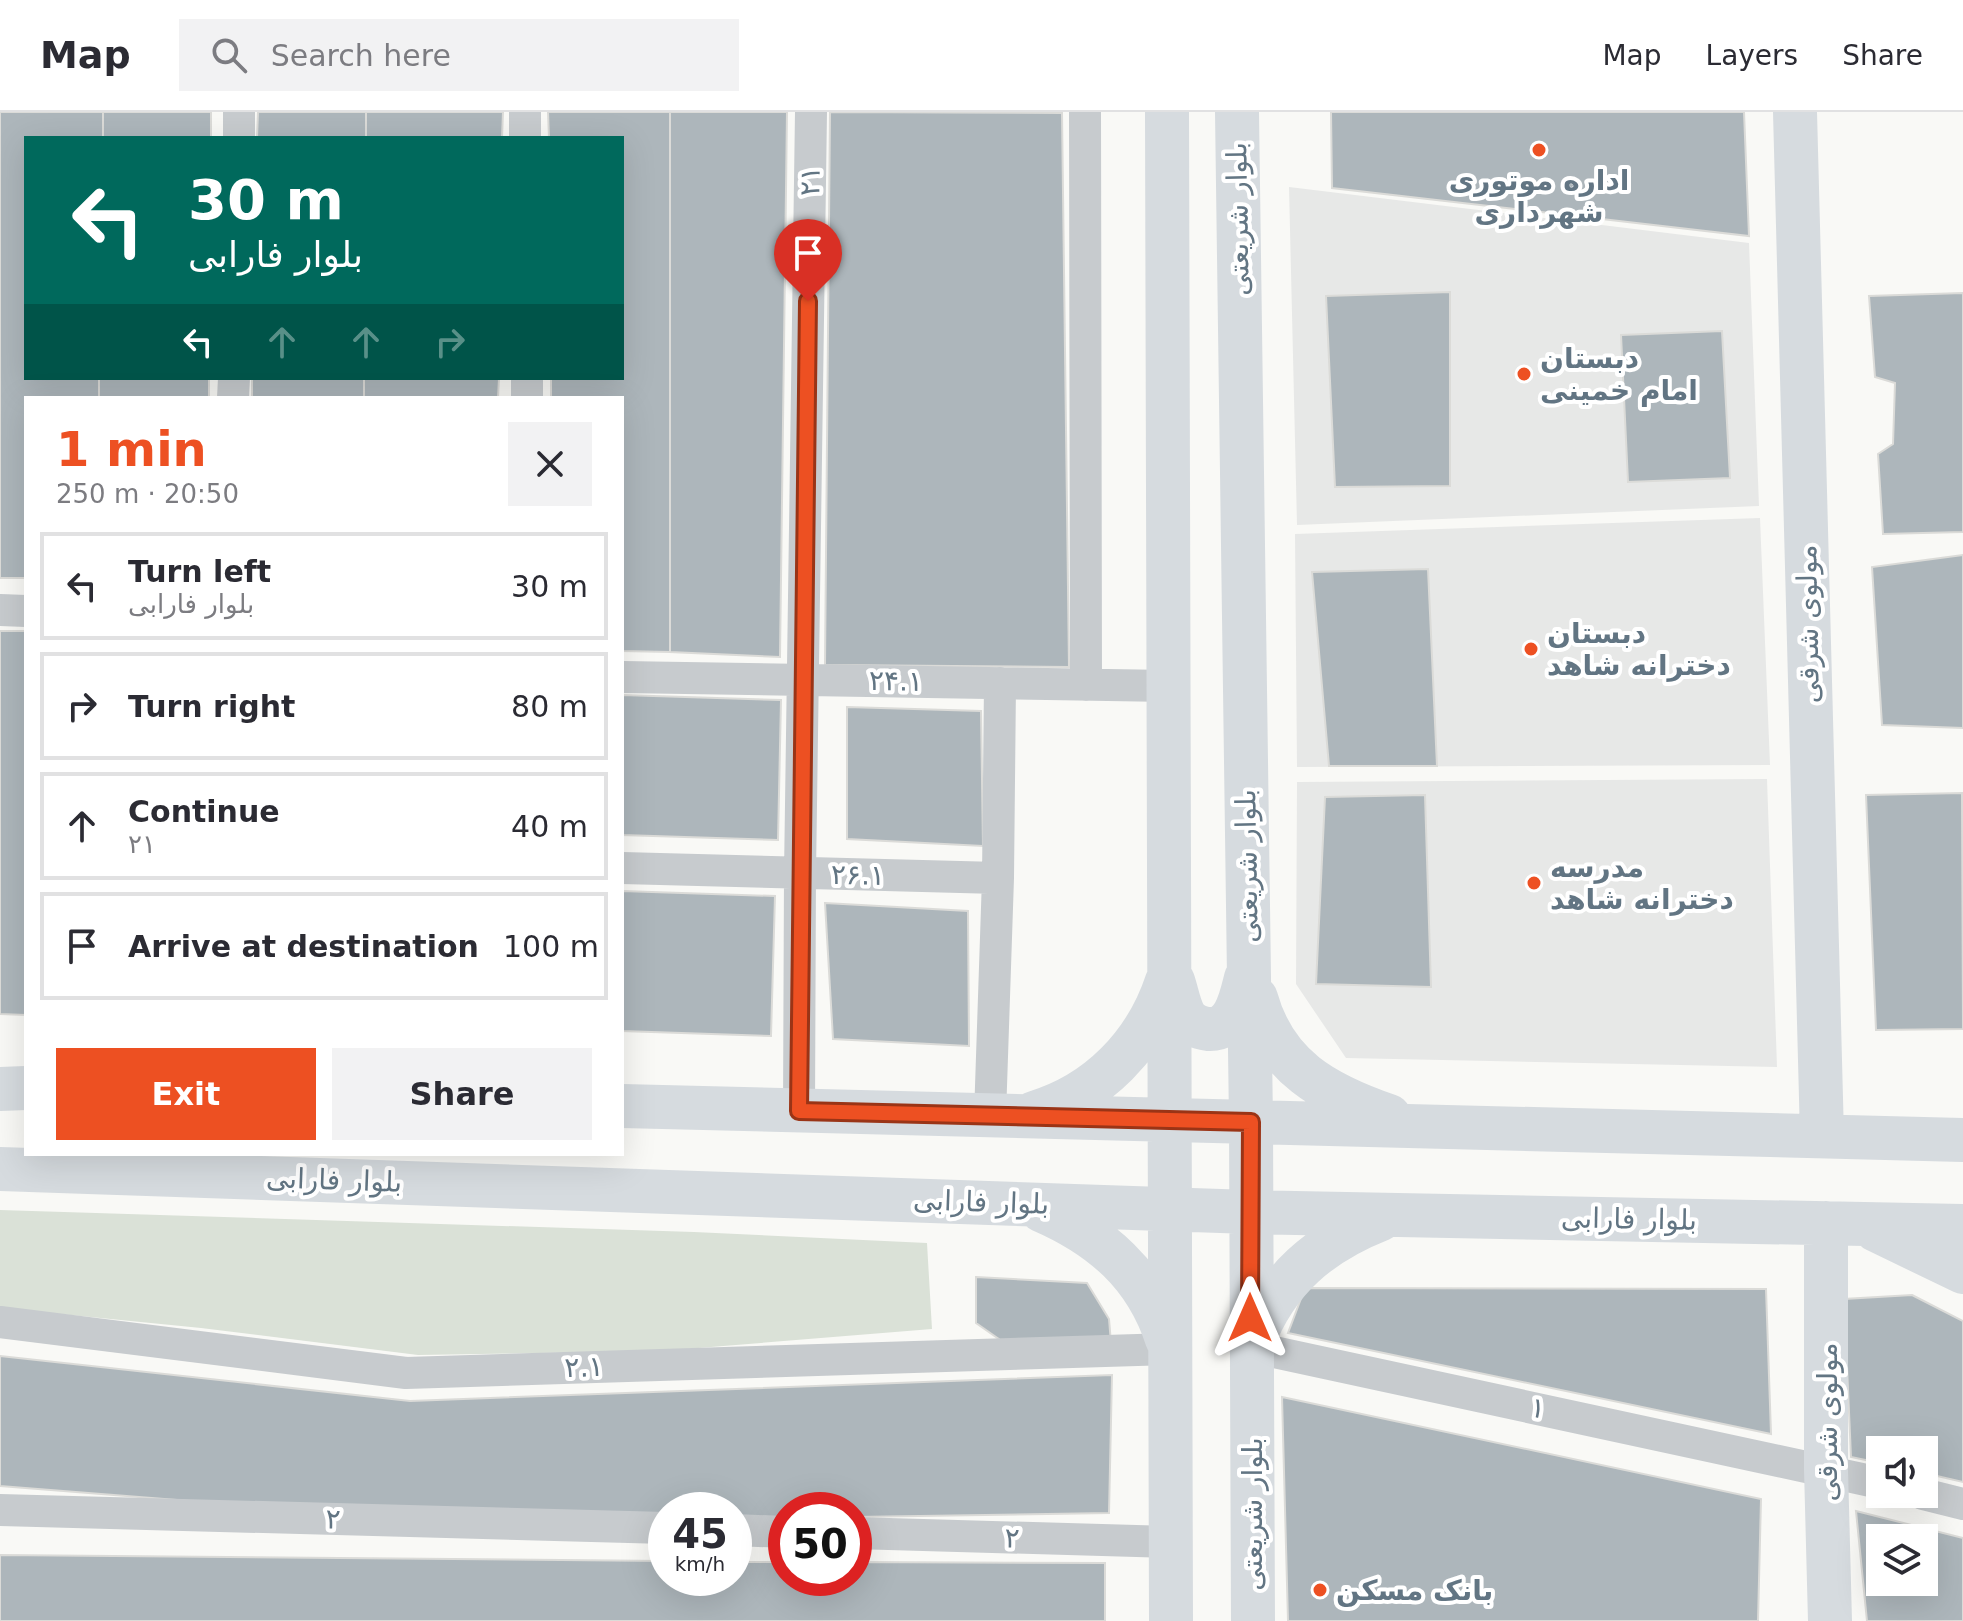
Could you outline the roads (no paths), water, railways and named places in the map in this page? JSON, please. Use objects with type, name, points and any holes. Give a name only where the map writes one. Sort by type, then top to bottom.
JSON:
[{"type":"main road","points":[[1167,112],[1171,1621]]},
{"type":"main road","name":"بلوار شریعتی","points":[[1237,112],[1251,1122],[1253,1621]]},
{"type":"main road","name":"مولوی شرقی","points":[[1795,112],[1822,1136]]},
{"type":"main road","points":[[1170,971],[1186,1017],[1198,1028],[1216,1029],[1230,1021],[1240,1002],[1248,968]]},
{"type":"main road","points":[[1248,968],[1262,1021],[1285,1057],[1307,1077],[1340,1098],[1417,1127]]},
{"type":"main road","points":[[1005,1116],[1073,1099],[1115,1065],[1136,1042],[1152,1017],[1170,971]]},
{"type":"main road","points":[[0,1089],[24,1088]]},
{"type":"main road","points":[[624,1106],[1963,1140]]},
{"type":"main road","name":"بلوار فارابی","points":[[0,1169],[1250,1212],[1963,1226]]},
{"type":"main road","points":[[1028,1204],[1089,1234],[1108,1249],[1150,1299],[1160,1317],[1170,1349]]},
{"type":"main road","points":[[1251,1347],[1279,1289],[1307,1262],[1330,1243],[1393,1215]]},
{"type":"main road","points":[[1845,1223],[1963,1272]]},
{"type":"main road","name":"مولوی شرقی","points":[[1830,1621],[1826,1469],[1845,1223]]},
{"type":"street","points":[[239,112],[239,136]]},
{"type":"street","points":[[525,112],[525,136]]},
{"type":"street","name":"۲۱","points":[[799,1111],[811,112]]},
{"type":"street","points":[[1085,112],[1086,685]]},
{"type":"street","points":[[0,610],[24,611]]},
{"type":"street","name":"۲۴.۱","points":[[624,677],[1169,686]]},
{"type":"street","points":[[1000,683],[998,878],[1005,1116]]},
{"type":"street","name":"۲۶.۱","points":[[624,868],[998,878]]},
{"type":"street","name":"۲.۱","points":[[0,1322],[406,1373],[1170,1349]]},
{"type":"street","name":"۱","points":[[1251,1347],[1826,1469]]},
{"type":"street","points":[[1826,1469],[1866,1479]]},
{"type":"street","points":[[1938,1498],[1963,1504]]},
{"type":"street","name":"۲","points":[[0,1510],[648,1528]]},
{"type":"street","name":"۲","points":[[872,1534],[1171,1542]]},
{"type":"place","name":"اداره موتوری شهرداری","points":[[1539,150]]},
{"type":"place","name":"دبستان امام خمینی","points":[[1524,374]]},
{"type":"place","name":"دبستان دخترانه شاهد","points":[[1531,649]]},
{"type":"place","name":"مدرسه دخترانه شاهد","points":[[1534,883]]},
{"type":"place","name":"بانک مسکن","points":[[1320,1590]]}]
